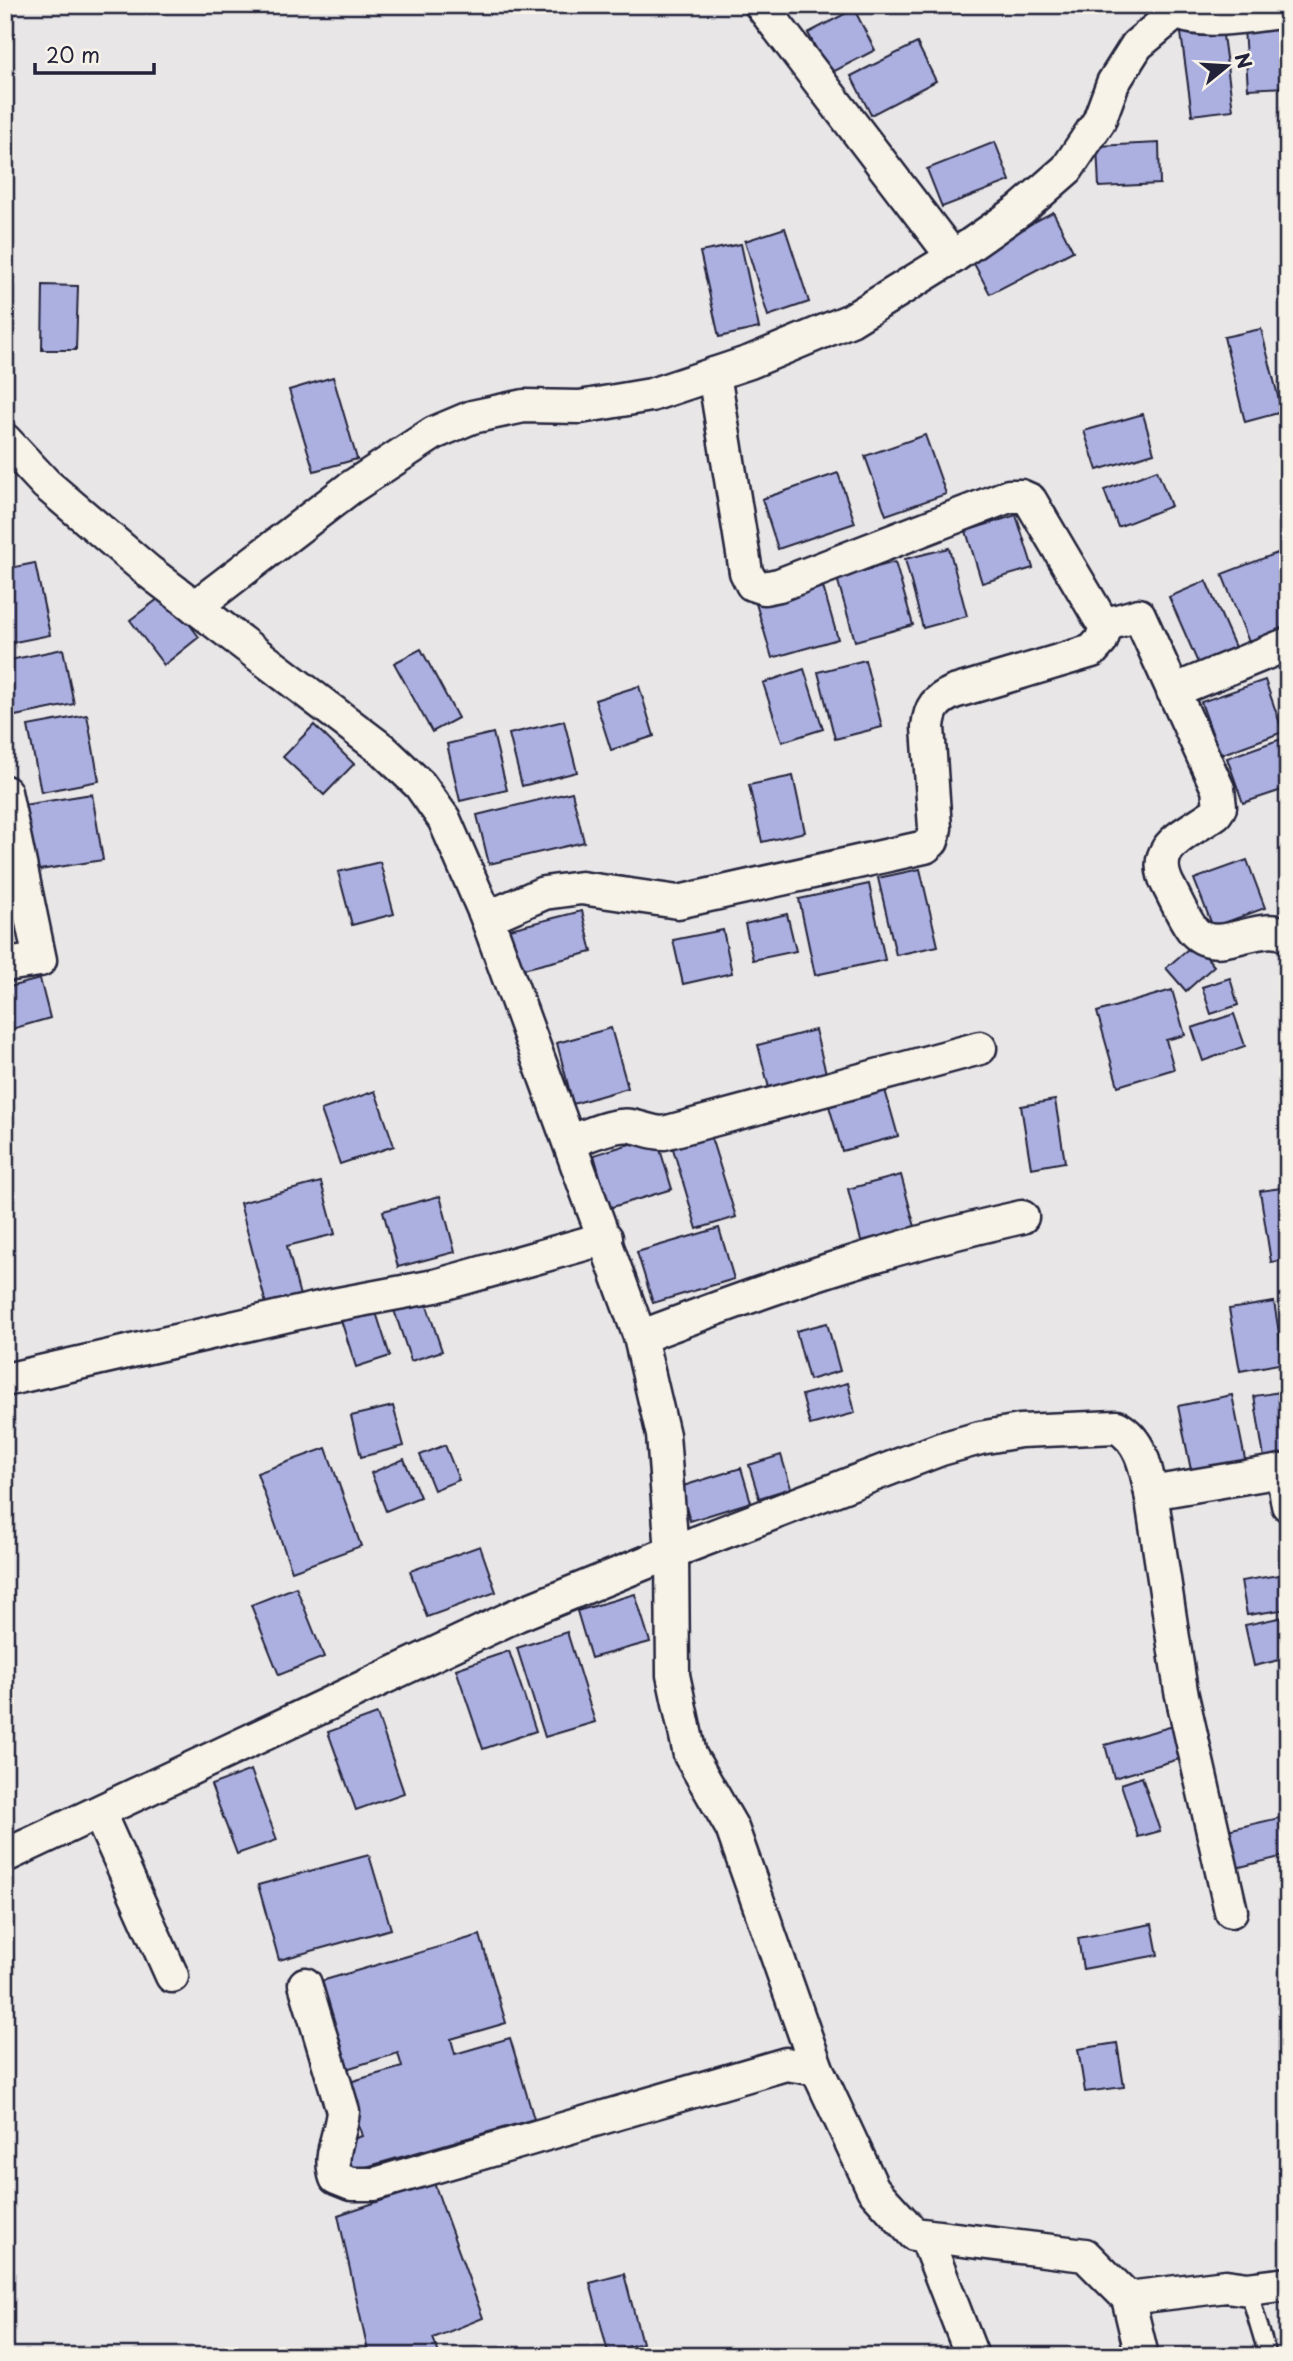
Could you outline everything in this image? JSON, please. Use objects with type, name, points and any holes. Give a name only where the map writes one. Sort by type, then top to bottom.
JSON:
[{"type":"street","points":[[761,5],[953,257]]},
{"type":"street","points":[[195,607],[350,488],[434,433],[472,417],[524,406],[580,407],[651,395],[714,374],[851,320],[953,257],[1020,210],[1067,169],[1099,121],[1113,83],[1137,45],[1171,9],[1189,19],[1288,12]]},
{"type":"street","points":[[714,374],[746,572],[752,584],[764,588],[779,585],[1009,496],[1021,496],[1037,508],[1098,617],[1107,624]]},
{"type":"street","points":[[5,440],[46,484],[195,607],[383,750],[420,785],[444,818],[487,918],[640,1337],[663,1435],[672,1552],[673,1675],[690,1755],[732,1828],[817,2068],[873,2189],[914,2234],[1039,2247],[1085,2255],[1128,2298],[1142,2356]]},
{"type":"street","points":[[1107,624],[1139,615],[1218,789],[1220,807],[1163,853],[1160,863],[1163,875],[1192,930],[1212,941],[1267,931],[1280,931],[1288,936]]},
{"type":"street","points":[[487,918],[544,892],[580,888],[678,902],[925,847],[932,841],[935,828],[928,727],[930,711],[938,699],[1092,651],[1101,641],[1107,624]]},
{"type":"street","points":[[1173,691],[1288,643]]},
{"type":"street","points":[[5,792],[40,960],[5,965]]},
{"type":"street","points":[[570,1141],[619,1127],[631,1126],[650,1133],[664,1133],[980,1048]]},
{"type":"street","points":[[640,1337],[854,1259],[1022,1216]]},
{"type":"street","points":[[5,1380],[328,1306],[435,1286],[606,1238]]},
{"type":"street","points":[[5,1856],[517,1615],[672,1552],[941,1449],[1020,1431],[1117,1427],[1130,1434],[1138,1447],[1152,1493],[1181,1690],[1231,1911]]},
{"type":"street","points":[[1152,1493],[1285,1470],[1288,1505]]},
{"type":"street","points":[[99,1813],[172,1976]]},
{"type":"street","points":[[305,1984],[343,2111],[331,2163],[336,2178],[351,2184],[375,2184],[786,2064],[817,2068]]},
{"type":"street","points":[[926,2237],[972,2356]]},
{"type":"street","points":[[1128,2298],[1226,2286],[1248,2289],[1288,2284]]},
{"type":"lane","points":[[1248,2289],[1268,2356]]},
{"type":"building","points":[[854,9],[875,50],[829,74],[808,33]]},
{"type":"building","points":[[1282,25],[1286,87],[1248,89],[1244,28]]},
{"type":"building","points":[[1222,28],[1233,110],[1192,115],[1181,33]]},
{"type":"building","points":[[917,43],[936,81],[871,115],[851,76]]},
{"type":"building","points":[[995,142],[1010,181],[942,207],[927,169]]},
{"type":"building","points":[[1159,143],[1160,184],[1099,187],[1097,146]]},
{"type":"building","points":[[1053,212],[1073,251],[990,294],[970,256]]},
{"type":"building","points":[[785,228],[809,302],[768,316],[745,241]]},
{"type":"building","points":[[741,244],[759,328],[719,337],[700,252]]},
{"type":"building","points":[[43,285],[78,286],[76,350],[42,350]]},
{"type":"building","points":[[1261,329],[1282,412],[1245,422],[1224,337]]},
{"type":"building","points":[[333,377],[357,459],[314,471],[289,390]]},
{"type":"building","points":[[1143,414],[1154,453],[1097,470],[1084,431]]},
{"type":"building","points":[[925,435],[946,494],[886,515],[865,456]]},
{"type":"building","points":[[1157,470],[1171,506],[1118,527],[1104,490]]},
{"type":"building","points":[[838,473],[855,523],[778,549],[762,499]]},
{"type":"building","points":[[1016,515],[1033,568],[982,583],[966,531]]},
{"type":"building","points":[[949,548],[967,616],[923,628],[905,559]]},
{"type":"building","points":[[1280,552],[1288,572],[1288,626],[1249,642],[1222,574]]},
{"type":"building","points":[[895,562],[913,625],[855,641],[837,578]]},
{"type":"building","points":[[35,563],[50,635],[5,644],[5,569]]},
{"type":"building","points":[[821,580],[838,639],[772,658],[755,600]]},
{"type":"building","points":[[1206,581],[1235,647],[1198,663],[1169,597]]},
{"type":"building","points":[[166,593],[199,637],[164,665],[130,620]]},
{"type":"building","points":[[63,649],[74,704],[10,717],[5,697],[5,661]]},
{"type":"building","points":[[421,649],[458,718],[432,732],[394,663]]},
{"type":"building","points":[[865,660],[882,727],[835,739],[818,672]]},
{"type":"building","points":[[804,669],[823,729],[782,742],[763,683]]},
{"type":"building","points":[[1265,680],[1283,732],[1220,755],[1201,702]]},
{"type":"building","points":[[639,686],[654,736],[611,750],[595,700]]},
{"type":"building","points":[[87,715],[99,781],[41,792],[28,726]]},
{"type":"building","points":[[564,721],[577,772],[522,786],[509,734]]},
{"type":"building","points":[[314,725],[354,764],[324,795],[283,757]]},
{"type":"building","points":[[493,733],[507,790],[460,801],[447,744]]},
{"type":"building","points":[[1284,738],[1288,748],[1288,788],[1243,803],[1227,758]]},
{"type":"building","points":[[793,776],[805,832],[762,842],[749,785]]},
{"type":"building","points":[[572,792],[584,842],[489,864],[477,815]]},
{"type":"building","points":[[92,794],[103,860],[33,871],[23,805]]},
{"type":"building","points":[[1247,860],[1265,908],[1213,927],[1194,879]]},
{"type":"building","points":[[380,862],[394,914],[352,925],[338,872]]},
{"type":"building","points":[[920,869],[938,946],[896,955],[878,878]]},
{"type":"building","points":[[869,884],[885,960],[815,975],[799,899]]},
{"type":"building","points":[[582,911],[592,952],[515,971],[506,930]]},
{"type":"building","points":[[787,914],[796,951],[753,960],[745,924]]},
{"type":"building","points":[[723,930],[732,973],[683,984],[673,940]]},
{"type":"building","points":[[1195,943],[1214,966],[1186,991],[1166,968]]},
{"type":"building","points":[[1230,978],[1238,1005],[1211,1014],[1202,987]]},
{"type":"building","points":[[40,979],[50,1018],[5,1031],[5,988]]},
{"type":"building","points":[[1172,990],[1185,1035],[1166,1040],[1174,1069],[1118,1086],[1097,1012]]},
{"type":"building","points":[[1234,1014],[1245,1046],[1203,1061],[1192,1028]]},
{"type":"building","points":[[611,1028],[628,1088],[573,1104],[557,1043]]},
{"type":"building","points":[[815,1030],[826,1073],[769,1088],[758,1045]]},
{"type":"building","points":[[885,1090],[898,1136],[842,1151],[829,1106]]},
{"type":"building","points":[[375,1091],[394,1146],[340,1164],[321,1110]]},
{"type":"building","points":[[1055,1100],[1065,1162],[1031,1168],[1021,1106]]},
{"type":"building","points":[[709,1131],[736,1217],[697,1229],[671,1142]]},
{"type":"building","points":[[656,1136],[672,1189],[609,1208],[594,1155]]},
{"type":"building","points":[[901,1175],[915,1227],[861,1241],[848,1189]]},
{"type":"building","points":[[321,1182],[335,1234],[287,1246],[300,1296],[266,1304],[240,1203]]},
{"type":"building","points":[[1288,1187],[1288,1260],[1271,1262],[1260,1191]]},
{"type":"building","points":[[440,1196],[455,1252],[398,1267],[383,1211]]},
{"type":"building","points":[[719,1228],[734,1279],[653,1303],[637,1252]]},
{"type":"building","points":[[1283,1291],[1288,1291],[1288,1318]]},
{"type":"building","points":[[424,1297],[442,1351],[411,1361],[393,1307]]},
{"type":"building","points":[[1274,1302],[1284,1363],[1240,1371],[1229,1309]]},
{"type":"building","points":[[373,1303],[390,1356],[356,1367],[339,1314]]},
{"type":"building","points":[[827,1323],[840,1371],[809,1380],[796,1331]]},
{"type":"building","points":[[848,1383],[855,1413],[810,1425],[802,1395]]},
{"type":"building","points":[[1288,1391],[1288,1467],[1266,1470],[1254,1396]]},
{"type":"building","points":[[1232,1395],[1246,1464],[1192,1475],[1178,1406]]},
{"type":"building","points":[[393,1406],[404,1446],[361,1457],[351,1416]]},
{"type":"building","points":[[445,1445],[459,1480],[434,1490],[420,1455]]},
{"type":"building","points":[[326,1448],[361,1546],[292,1571],[257,1473]]},
{"type":"building","points":[[781,1455],[791,1488],[759,1498],[749,1465]]},
{"type":"building","points":[[404,1459],[420,1497],[386,1511],[371,1473]]},
{"type":"building","points":[[741,1468],[751,1502],[690,1521],[680,1487]]},
{"type":"building","points":[[480,1546],[496,1592],[427,1617],[410,1571]]},
{"type":"building","points":[[1285,1574],[1288,1609],[1247,1615],[1241,1581]]},
{"type":"building","points":[[296,1587],[324,1657],[279,1675],[251,1605]]},
{"type":"building","points":[[635,1594],[650,1642],[591,1658],[577,1611]]},
{"type":"building","points":[[1288,1616],[1288,1658],[1254,1666],[1245,1625]]},
{"type":"building","points":[[567,1632],[595,1722],[545,1737],[517,1648]]},
{"type":"building","points":[[509,1651],[536,1731],[483,1749],[456,1669]]},
{"type":"building","points":[[377,1714],[404,1793],[356,1810],[328,1732]]},
{"type":"building","points":[[1177,1725],[1186,1757],[1114,1778],[1105,1745]]},
{"type":"building","points":[[251,1770],[277,1840],[237,1854],[211,1785]]},
{"type":"building","points":[[1142,1777],[1160,1831],[1138,1837],[1121,1784]]},
{"type":"building","points":[[1288,1816],[1288,1855],[1232,1869],[1223,1831]]},
{"type":"building","points":[[369,1855],[391,1929],[279,1960],[258,1885]]},
{"type":"building","points":[[1152,1924],[1158,1955],[1083,1969],[1078,1938]]},
{"type":"building","points":[[480,1935],[506,2023],[451,2039],[455,2054],[510,2038],[534,2119],[352,2171],[344,2142],[362,2136],[346,2083],[402,2067],[398,2053],[343,2070],[318,1982]]},
{"type":"building","points":[[1117,2043],[1124,2087],[1085,2092],[1078,2049]]},
{"type":"building","points":[[434,2183],[483,2318],[433,2338],[440,2356],[369,2356],[338,2215]]},
{"type":"building","points":[[624,2274],[642,2343],[608,2352],[590,2283]]}]
